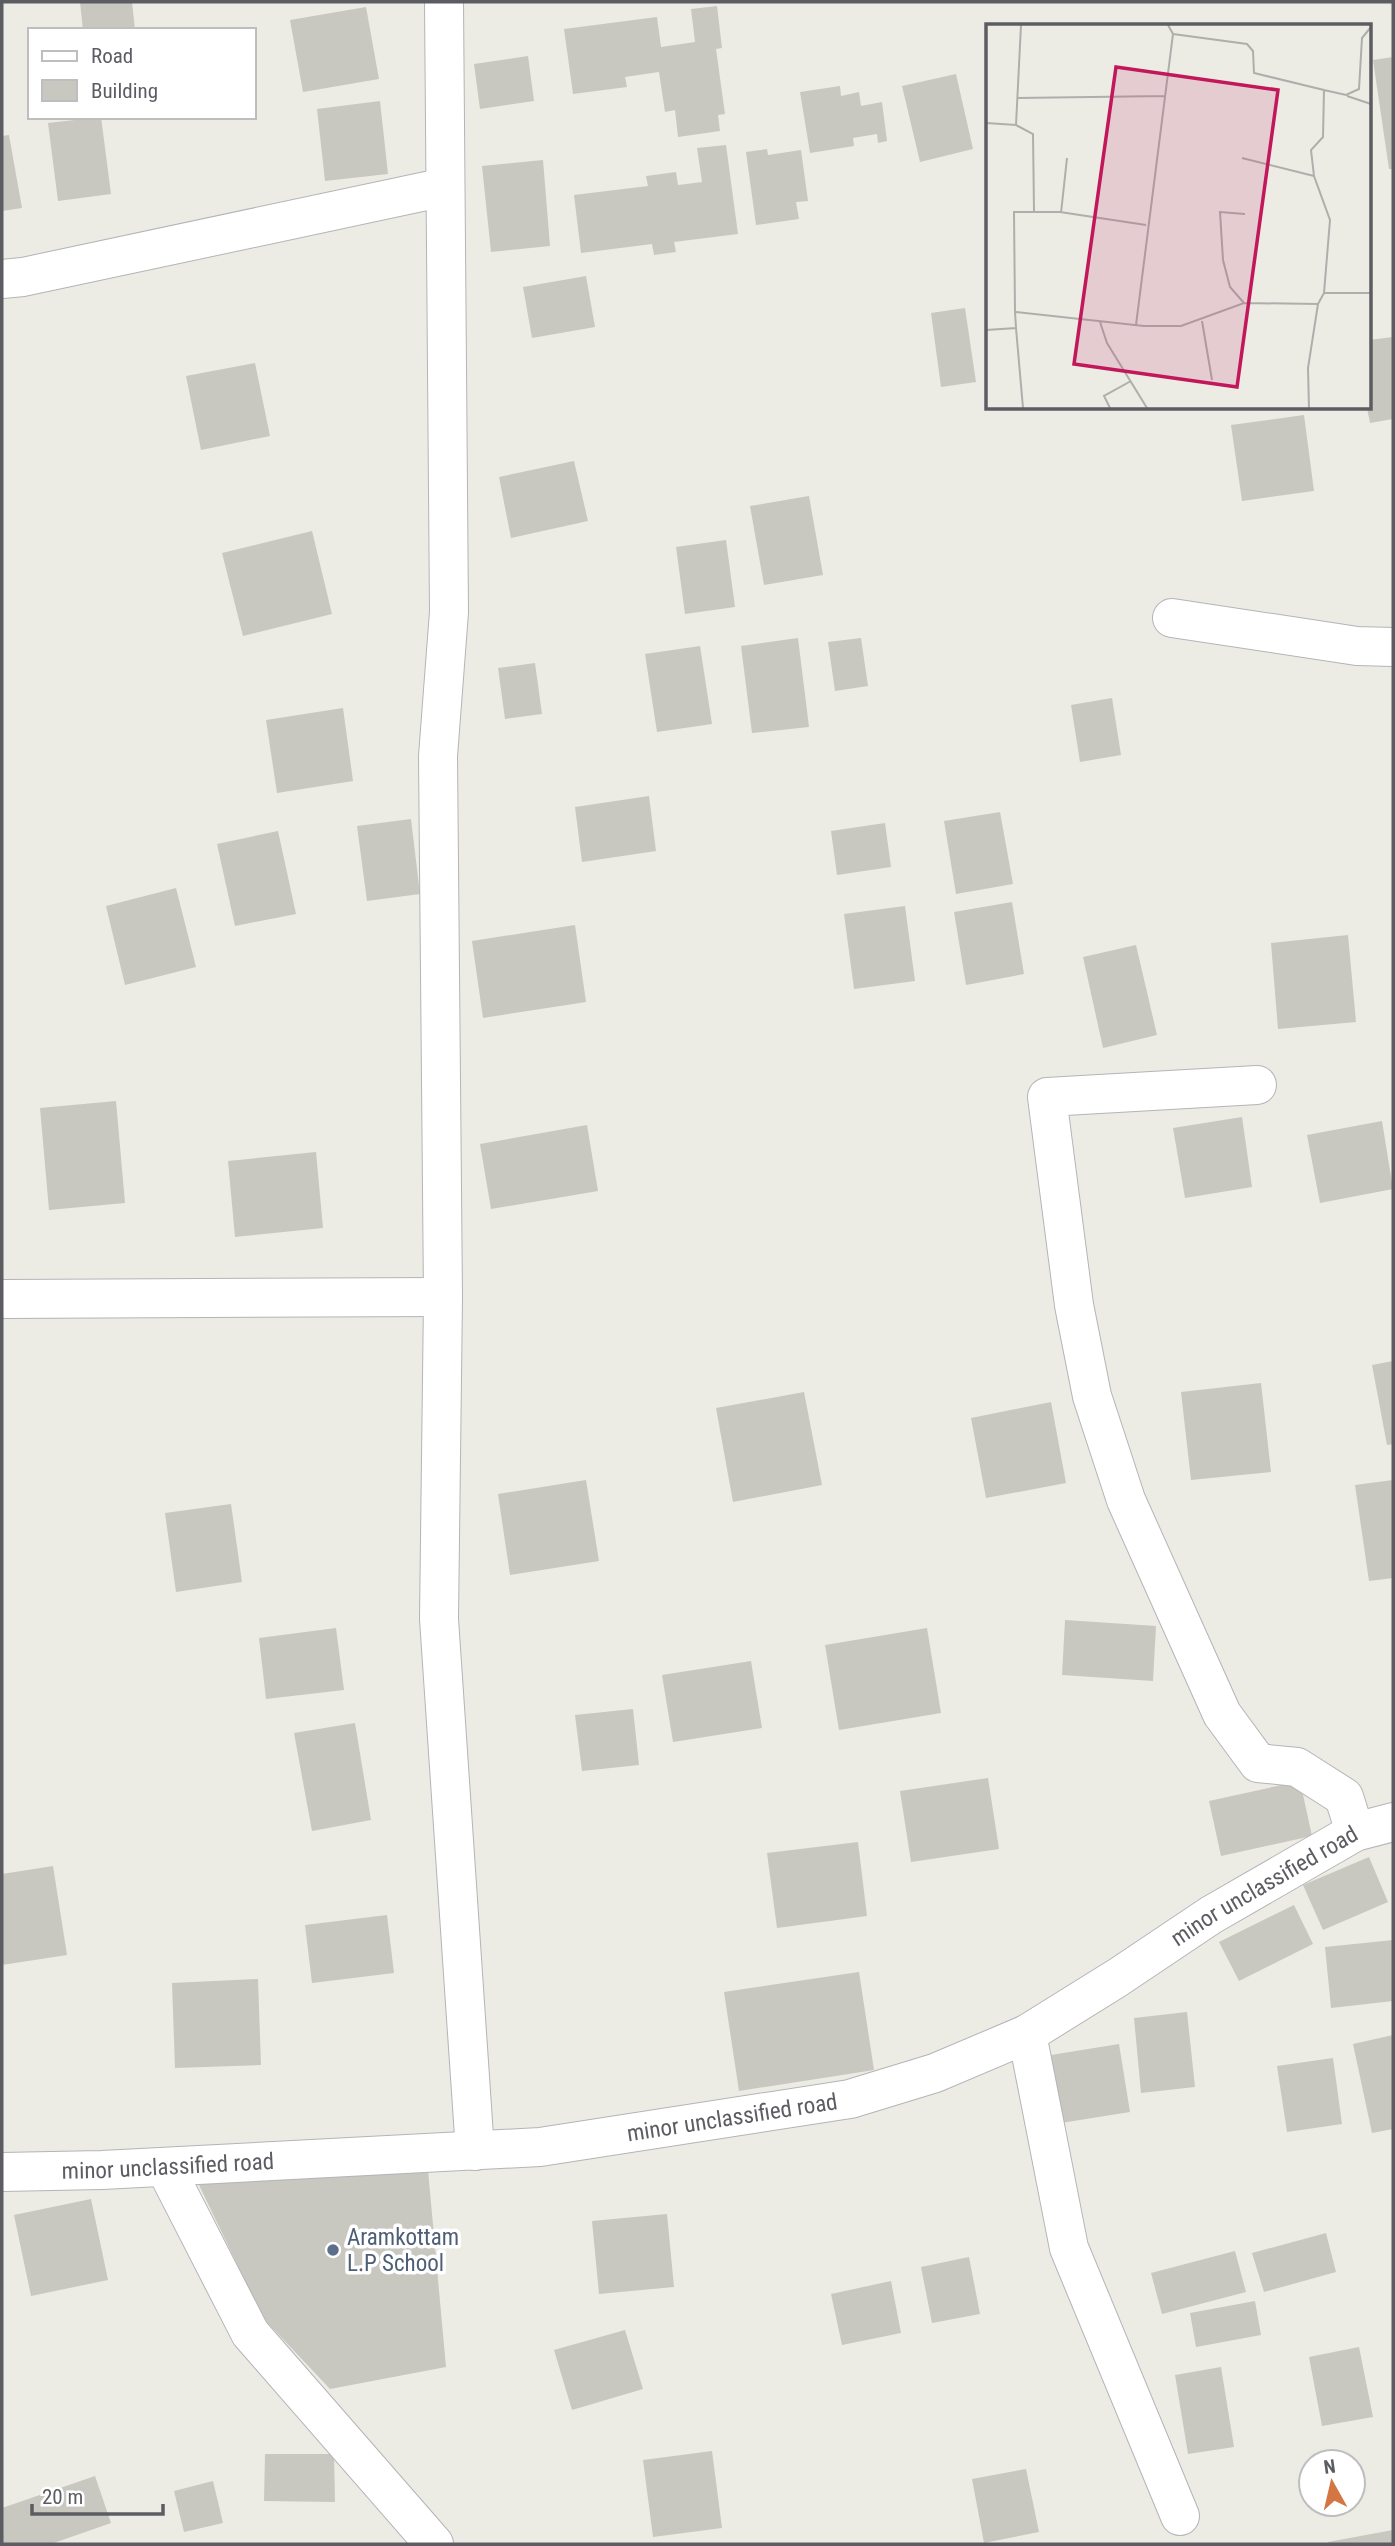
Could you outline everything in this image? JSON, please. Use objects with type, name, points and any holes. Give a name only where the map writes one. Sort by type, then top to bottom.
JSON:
[{"type":"street","points":[[444,2],[449,612],[438,756],[443,1297],[439,1619],[475,2151]]},
{"type":"street","points":[[2,279],[23,277],[445,187]]},
{"type":"street","points":[[1172,618],[1357,646],[1393,647]]},
{"type":"street","points":[[1257,1085],[1047,1097],[1074,1305],[1092,1396],[1126,1500],[1222,1714],[1258,1763],[1297,1767],[1344,1797],[1354,1832]]},
{"type":"street","points":[[2,1299],[443,1297]]},
{"type":"street","name":"minor unclassified road","points":[[2,2172],[165,2167],[540,2147],[850,2099],[936,2073],[1027,2034],[1211,1915],[1354,1832],[1393,1822]]},
{"type":"street","points":[[1027,2034],[1069,2248],[1180,2516]]},
{"type":"street","points":[[165,2167],[250,2333],[434,2544]]},
{"type":"building","points":[[80,2],[132,2],[135,28],[83,28]]},
{"type":"building","points":[[717,6],[722,48],[716,49],[725,114],[718,115],[720,131],[678,137],[675,110],[665,112],[659,72],[625,77],[627,87],[573,94],[564,29],[657,17],[661,47],[695,42],[691,9]]},
{"type":"building","points":[[366,7],[379,79],[303,92],[290,20]]},
{"type":"building","points":[[528,56],[534,101],[480,109],[474,64]]},
{"type":"building","points":[[1393,57],[1393,169],[1389,169],[1373,60]]},
{"type":"building","points":[[956,74],[973,149],[920,162],[902,86]]},
{"type":"building","points":[[840,86],[841,96],[859,92],[861,106],[882,102],[887,141],[878,143],[877,134],[853,138],[854,146],[810,153],[800,92]]},
{"type":"building","points":[[380,101],[388,174],[325,181],[317,109]]},
{"type":"building","points":[[101,119],[111,194],[58,201],[48,123]]},
{"type":"building","points":[[9,135],[22,208],[2,211],[2,136]]},
{"type":"building","points":[[726,145],[738,234],[674,242],[676,252],[654,255],[652,244],[581,253],[574,195],[648,186],[646,176],[676,172],[678,185],[702,182],[697,148]]},
{"type":"building","points":[[767,149],[768,155],[801,150],[808,201],[796,202],[799,219],[756,225],[746,152]]},
{"type":"building","points":[[543,160],[550,246],[491,252],[482,166]]},
{"type":"building","points":[[586,276],[595,327],[532,338],[523,287]]},
{"type":"building","points":[[965,308],[976,382],[941,387],[931,313]]},
{"type":"building","points":[[1393,337],[1393,419],[1370,423],[1367,410],[1370,410],[1370,340]]},
{"type":"building","points":[[255,363],[270,436],[201,450],[186,376]]},
{"type":"building","points":[[1304,415],[1314,491],[1242,501],[1231,425]]},
{"type":"building","points":[[574,461],[588,521],[511,538],[499,477]]},
{"type":"building","points":[[809,496],[823,575],[764,585],[750,506]]},
{"type":"building","points":[[312,531],[332,614],[243,636],[222,553]]},
{"type":"building","points":[[726,540],[735,607],[685,614],[676,547]]},
{"type":"building","points":[[798,638],[809,727],[752,733],[741,646]]},
{"type":"building","points":[[861,638],[868,686],[835,691],[828,642]]},
{"type":"building","points":[[700,646],[712,724],[657,732],[645,654]]},
{"type":"building","points":[[535,663],[542,714],[505,719],[498,668]]},
{"type":"building","points":[[1112,698],[1121,755],[1080,762],[1071,705]]},
{"type":"building","points":[[343,708],[353,781],[277,793],[266,720]]},
{"type":"building","points":[[649,796],[656,851],[582,862],[575,807]]},
{"type":"building","points":[[1000,812],[1013,884],[956,894],[944,821]]},
{"type":"building","points":[[411,819],[420,894],[367,901],[357,826]]},
{"type":"building","points":[[885,823],[891,867],[837,875],[831,831]]},
{"type":"building","points":[[278,831],[296,914],[235,926],[217,844]]},
{"type":"building","points":[[176,888],[196,967],[125,985],[106,906]]},
{"type":"building","points":[[1012,902],[1024,974],[966,985],[954,912]]},
{"type":"building","points":[[905,906],[915,981],[854,989],[844,914]]},
{"type":"building","points":[[575,925],[586,1002],[483,1018],[472,941]]},
{"type":"building","points":[[1348,935],[1356,1022],[1278,1029],[1271,943]]},
{"type":"building","points":[[1136,945],[1157,1035],[1103,1048],[1083,957]]},
{"type":"building","points":[[116,1101],[125,1203],[49,1210],[40,1108]]},
{"type":"building","points":[[1242,1117],[1252,1187],[1185,1198],[1173,1128]]},
{"type":"building","points":[[1382,1121],[1393,1189],[1320,1203],[1307,1135]]},
{"type":"building","points":[[587,1125],[598,1191],[491,1209],[480,1144]]},
{"type":"building","points":[[316,1152],[323,1228],[235,1237],[228,1161]]},
{"type":"building","points":[[1393,1361],[1393,1444],[1387,1445],[1372,1365]]},
{"type":"building","points":[[1261,1383],[1271,1472],[1191,1480],[1181,1392]]},
{"type":"building","points":[[804,1392],[822,1485],[733,1502],[716,1408]]},
{"type":"building","points":[[1051,1402],[1066,1483],[986,1498],[971,1418]]},
{"type":"building","points":[[586,1480],[599,1561],[510,1575],[498,1494]]},
{"type":"building","points":[[1393,1480],[1393,1578],[1369,1581],[1355,1485]]},
{"type":"building","points":[[231,1504],[242,1582],[176,1592],[165,1513]]},
{"type":"building","points":[[1065,1620],[1156,1626],[1153,1681],[1062,1675]]},
{"type":"building","points":[[336,1628],[344,1690],[266,1699],[259,1638]]},
{"type":"building","points":[[927,1628],[941,1713],[839,1730],[825,1645]]},
{"type":"building","points":[[751,1661],[762,1728],[673,1742],[662,1675]]},
{"type":"building","points":[[633,1709],[639,1765],[582,1771],[575,1715]]},
{"type":"building","points":[[355,1723],[371,1820],[312,1831],[294,1733]]},
{"type":"building","points":[[988,1778],[999,1849],[911,1862],[900,1791]]},
{"type":"building","points":[[1300,1781],[1312,1836],[1221,1856],[1209,1801]]},
{"type":"building","points":[[858,1842],[867,1916],[777,1928],[767,1853]]},
{"type":"building","points":[[1369,1857],[1388,1902],[1323,1930],[1303,1885]]},
{"type":"building","points":[[53,1866],[67,1955],[2,1965],[2,1874]]},
{"type":"building","points":[[1294,1905],[1313,1944],[1239,1981],[1219,1942]]},
{"type":"building","points":[[387,1915],[394,1973],[312,1983],[305,1925]]},
{"type":"building","points":[[1393,1940],[1393,2001],[1331,2008],[1325,1947]]},
{"type":"building","points":[[859,1972],[874,2070],[739,2091],[724,1992]]},
{"type":"building","points":[[258,1979],[261,2065],[175,2068],[172,1983]]},
{"type":"building","points":[[1187,2012],[1195,2087],[1141,2093],[1134,2018]]},
{"type":"building","points":[[1393,2035],[1393,2129],[1372,2133],[1353,2044]]},
{"type":"building","points":[[1119,2044],[1130,2112],[1061,2123],[1051,2055]]},
{"type":"building","points":[[1333,2058],[1342,2124],[1287,2132],[1277,2066]]},
{"type":"building","name":"Aramkottam L.P School","points":[[428,2170],[446,2367],[330,2389],[263,2318],[198,2183]]},
{"type":"building","points":[[91,2199],[108,2280],[31,2296],[14,2215]]},
{"type":"building","points":[[667,2214],[674,2287],[599,2294],[592,2221]]},
{"type":"building","points":[[1326,2233],[1336,2272],[1264,2292],[1252,2253]]},
{"type":"building","points":[[1235,2251],[1246,2292],[1162,2314],[1151,2273]]},
{"type":"building","points":[[969,2257],[980,2314],[932,2323],[921,2267]]},
{"type":"building","points":[[891,2281],[901,2333],[842,2345],[831,2294]]},
{"type":"building","points":[[1255,2301],[1261,2335],[1196,2347],[1190,2313]]},
{"type":"building","points":[[625,2330],[643,2389],[572,2410],[554,2350]]},
{"type":"building","points":[[1359,2347],[1373,2417],[1322,2426],[1309,2357]]},
{"type":"building","points":[[1221,2367],[1234,2447],[1188,2454],[1175,2375]]},
{"type":"building","points":[[712,2451],[722,2528],[653,2537],[643,2460]]},
{"type":"building","points":[[265,2454],[334,2454],[335,2502],[264,2501]]},
{"type":"building","points":[[1026,2469],[1039,2532],[984,2543],[972,2479]]},
{"type":"building","points":[[95,2476],[111,2523],[51,2544],[2,2544],[2,2508]]},
{"type":"building","points":[[213,2481],[223,2523],[184,2532],[174,2491]]},
{"type":"building","points":[[1393,2530],[1393,2544],[1328,2542]]},
{"type":"place","name":"Aramkottam L.P School","points":[[333,2250]]}]
